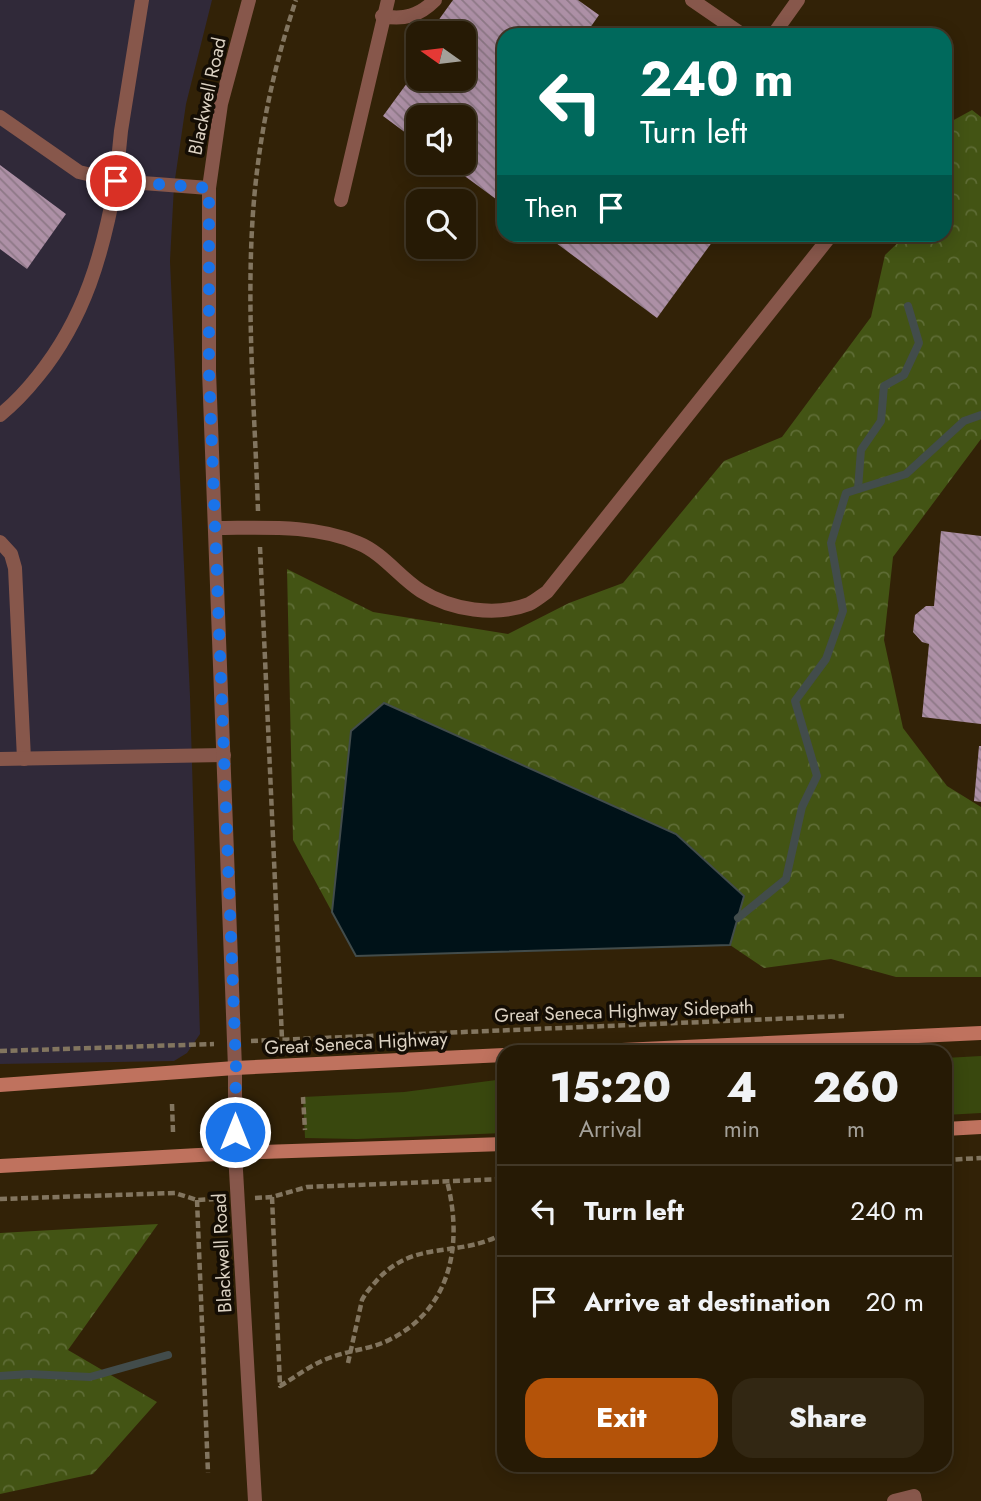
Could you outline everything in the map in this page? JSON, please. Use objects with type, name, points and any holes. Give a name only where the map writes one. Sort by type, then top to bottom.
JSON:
[{"type":"main road","points":[[728,1045],[981,1033]]},
{"type":"main road","name":"Great Seneca Highway","points":[[0,1085],[236,1068],[497,1055]]},
{"type":"main road","points":[[952,1129],[981,1128]]},
{"type":"main road","points":[[0,1166],[235,1153],[497,1144]]},
{"type":"street","points":[[0,415],[16,403],[71,329],[92,281],[110,218],[142,0]]},
{"type":"street","name":"Blackwell Road","points":[[249,0],[221,104],[209,188],[209,371],[236,1068],[235,1153],[255,1501]]},
{"type":"street","points":[[341,200],[382,16],[388,0]]},
{"type":"street","points":[[382,16],[397,19],[411,17],[425,11],[435,0]]},
{"type":"street","points":[[692,0],[733,28]]},
{"type":"street","points":[[778,28],[798,0]]},
{"type":"street","points":[[0,117],[79,172],[116,181],[209,188]]},
{"type":"street","points":[[216,528],[305,530],[360,543],[380,556],[422,592],[465,609],[509,609],[531,603],[547,592],[826,242]]},
{"type":"street","points":[[0,542],[11,554],[15,568],[24,758]]},
{"type":"street","points":[[0,759],[224,755]]},
{"type":"street","points":[[894,1501],[914,1499]]},
{"type":"path","name":"Great Seneca Highway Sidepath","points":[[267,1040],[857,1016]]},
{"type":"path","points":[[0,1051],[193,1046]]},
{"type":"path","points":[[303,1097],[305,1138]]},
{"type":"path","points":[[172,1104],[173,1132]]},
{"type":"path","points":[[952,1160],[981,1158]]},
{"type":"path","points":[[447,1181],[455,1218],[453,1249],[446,1280],[419,1319],[386,1342],[312,1366],[280,1386],[272,1198],[307,1187],[447,1181],[497,1179]]},
{"type":"path","points":[[0,1199],[175,1193],[197,1199],[213,1199]]},
{"type":"path","points":[[197,1199],[208,1473]]},
{"type":"path","points":[[348,1363],[362,1300],[388,1269],[400,1260],[415,1255],[480,1244],[497,1236]]},
{"type":"shaded area","points":[[0,0],[212,0],[186,104],[174,186],[170,261],[190,696],[200,1034],[187,1053],[174,1061],[0,1064]]},
{"type":"shaded area","points":[[384,703],[676,834],[744,896],[730,945],[356,956],[332,912],[351,731]]},
{"type":"green space","points":[[972,110],[981,117],[981,439],[893,557],[884,640],[903,728],[947,786],[981,807],[981,977],[896,977],[831,959],[764,968],[730,945],[744,896],[351,731],[332,912],[293,840],[287,569],[373,612],[508,634],[569,603],[623,583],[724,461],[782,437],[871,317],[885,255],[899,242],[952,242],[952,121]]},
{"type":"green space","points":[[981,1056],[981,1113],[952,1115],[952,1058]]},
{"type":"green space","points":[[497,1080],[497,1133],[357,1139],[305,1138],[303,1097],[404,1092]]},
{"type":"green space","points":[[158,1224],[68,1350],[157,1402],[93,1474],[0,1494],[0,1233]]},
{"type":"building","points":[[453,0],[578,0],[599,15],[590,28],[497,28],[497,200],[463,175],[476,175],[476,105],[406,105],[406,133],[383,116],[406,84],[406,91],[476,91],[476,21],[438,21]]},
{"type":"building","points":[[0,165],[66,214],[27,269],[0,249]]},
{"type":"building","points":[[555,242],[712,242],[657,318]]},
{"type":"building","points":[[941,531],[981,536],[981,724],[922,717],[929,644],[922,642],[913,632],[915,615],[926,606],[934,606]]},
{"type":"building","points":[[981,746],[981,802],[974,801]]},
{"type":"waterway","points":[[858,489],[861,450],[881,421],[884,386],[904,375],[919,343],[908,306]]},
{"type":"waterway","points":[[738,918],[786,879],[802,807],[817,776],[795,701],[826,659],[843,611],[831,543],[846,493],[906,474],[964,421],[981,415]]},
{"type":"waterway","points":[[0,1376],[29,1374],[90,1377],[168,1355]]},
{"type":"route","points":[[116,181],[209,188],[209,371],[236,1068],[235,1132]]}]
